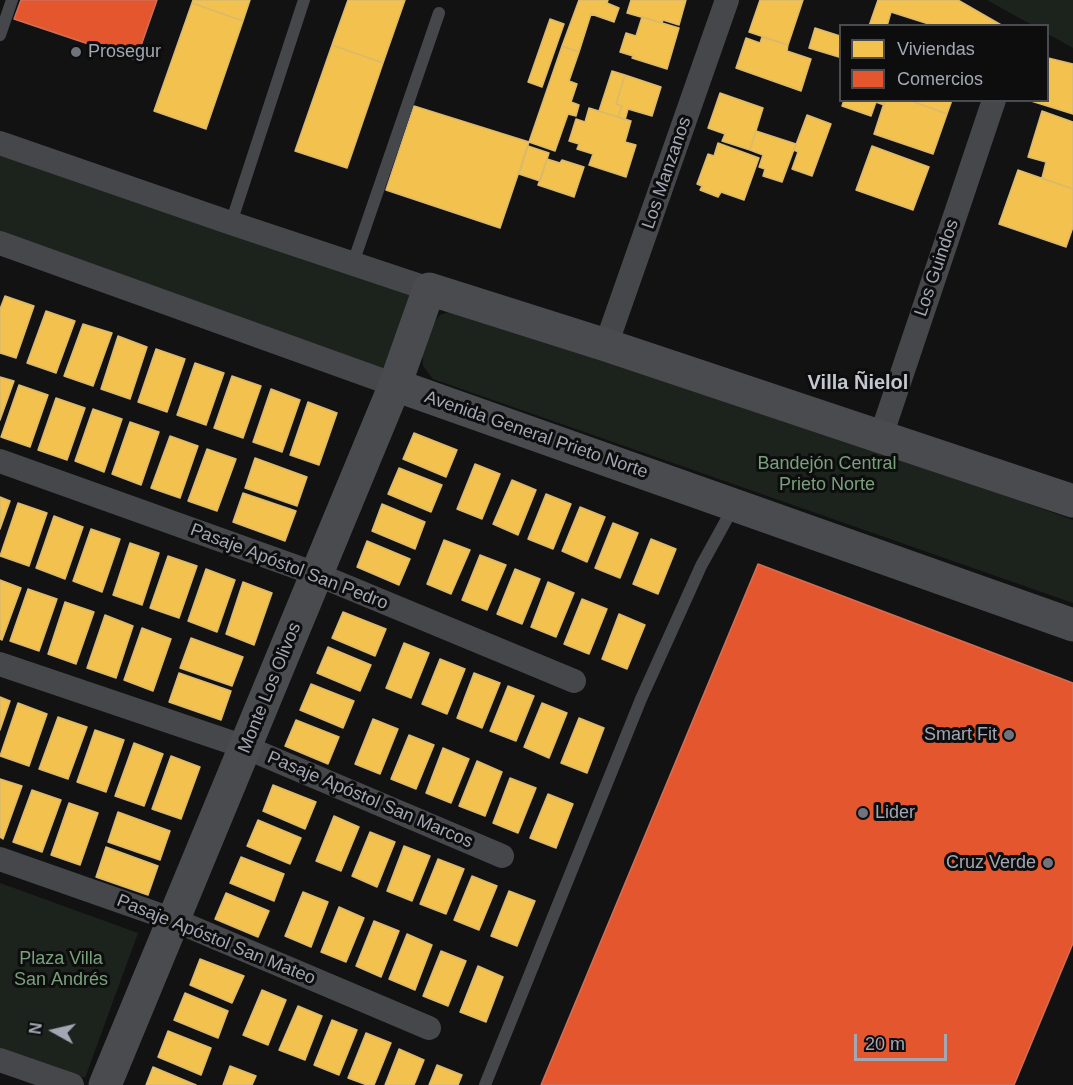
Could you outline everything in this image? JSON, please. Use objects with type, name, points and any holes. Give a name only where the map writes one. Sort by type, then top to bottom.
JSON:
[{"type":"street","name":"Los Manzanos","points":[[606,345],[727,0]]},
{"type":"street","name":"Los Guindos","points":[[881,436],[993,102]]},
{"type":"street","points":[[0,143],[231,223],[1073,501]]},
{"type":"street","name":"Avenida General Prieto Norte","points":[[0,243],[1073,625]]},
{"type":"street","name":"Monte Los Olivos","points":[[105,1085],[395,385],[429,288]]},
{"type":"street","name":"Pasaje Apóstol San Pedro","points":[[0,461],[316,574],[574,681]]},
{"type":"street","name":"Pasaje Apóstol San Marcos","points":[[0,664],[245,747],[502,856]]},
{"type":"street","name":"Pasaje Apóstol San Mateo","points":[[0,859],[174,920],[429,1029]]},
{"type":"street","points":[[0,1060],[72,1085]]},
{"type":"lane","points":[[0,35],[12,0]]},
{"type":"lane","points":[[231,223],[304,0]]},
{"type":"lane","points":[[353,263],[439,13]]},
{"type":"lane","points":[[485,1085],[641,699],[701,566],[735,505]]},
{"type":"green space","points":[[987,0],[1073,0],[1073,48],[1049,35],[1049,24],[1030,24]]},
{"type":"green space","points":[[0,153],[417,295],[389,373],[0,233]]},
{"type":"green space","name":"Bandejón Central Prieto Norte","points":[[460,308],[833,433],[1073,520],[1073,603],[433,379],[423,366],[422,338],[440,315]]},
{"type":"green space","name":"Plaza Villa San Andrés","points":[[0,883],[138,933],[85,1078],[0,1048]]},
{"type":"building: Viviendas","points":[[193,0],[250,0],[243,21],[192,3]]},
{"type":"building: Viviendas","points":[[348,0],[405,0],[383,63],[332,45]]},
{"type":"building: Viviendas","points":[[579,0],[608,0],[607,3],[619,8],[614,22],[591,14],[579,52],[562,46]]},
{"type":"building: Viviendas","points":[[631,0],[686,0],[679,25],[663,20],[662,23],[627,13]]},
{"type":"building: Viviendas","points":[[760,0],[803,0],[788,45],[749,32]]},
{"type":"building: Viviendas","points":[[878,0],[958,0],[1000,24],[929,24],[891,12],[888,24],[870,24]]},
{"type":"building: Viviendas","points":[[192,3],[243,21],[206,129],[154,111]]},
{"type":"building: Viviendas","points":[[642,17],[679,28],[667,69],[620,52],[626,33],[636,36]]},
{"type":"building: Viviendas","points":[[550,19],[564,24],[542,87],[528,82]]},
{"type":"building: Viviendas","points":[[815,28],[839,36],[839,57],[809,48]]},
{"type":"building: Viviendas","points":[[762,37],[788,45],[787,51],[811,59],[801,91],[736,68],[746,38],[760,43]]},
{"type":"building: Viviendas","points":[[332,45],[383,63],[347,168],[295,151]]},
{"type":"building: Viviendas","points":[[562,46],[579,52],[569,81],[577,84],[571,102],[579,105],[576,116],[568,114],[555,151],[529,142]]},
{"type":"building: Viviendas","points":[[1049,58],[1073,64],[1073,114],[1034,102],[1049,102]]},
{"type":"building: Viviendas","points":[[612,71],[625,75],[616,104],[622,106],[618,117],[599,111]]},
{"type":"building: Viviendas","points":[[625,75],[661,87],[652,116],[628,109],[625,120],[618,117],[622,106],[616,104]]},
{"type":"building: Viviendas","points":[[720,93],[763,108],[750,150],[722,141],[725,134],[708,128]]},
{"type":"building: Viviendas","points":[[843,102],[876,102],[871,116],[842,106]]},
{"type":"building: Viviendas","points":[[884,102],[914,102],[947,114],[933,154],[874,134]]},
{"type":"building: Viviendas","points":[[914,102],[951,102],[947,114]]},
{"type":"building: Viviendas","points":[[414,106],[529,142],[500,228],[386,190]]},
{"type":"building: Viviendas","points":[[589,108],[631,121],[625,142],[636,145],[626,177],[589,165],[593,154],[577,149],[579,144],[569,141],[576,119],[585,122]]},
{"type":"building: Viviendas","points":[[1042,111],[1073,122],[1073,189],[1042,178],[1046,162],[1028,157]]},
{"type":"building: Viviendas","points":[[807,115],[831,124],[812,176],[792,169],[798,152],[794,150]]},
{"type":"building: Viviendas","points":[[756,131],[796,144],[782,182],[763,176],[765,169],[759,167],[763,155],[750,150]]},
{"type":"building: Viviendas","points":[[718,143],[759,158],[744,200],[721,192],[718,197],[700,190],[702,186],[697,184],[708,154],[714,156]]},
{"type":"building: Viviendas","points":[[528,146],[549,153],[540,181],[519,174]]},
{"type":"building: Viviendas","points":[[872,146],[929,167],[913,210],[856,190]]},
{"type":"building: Viviendas","points":[[547,159],[560,163],[562,160],[584,167],[574,197],[538,185]]},
{"type":"building: Viviendas","points":[[1018,170],[1073,189],[1073,227],[1066,247],[999,224]]},
{"type":"building: Viviendas","points":[[5,296],[34,306],[16,358],[0,353],[0,309]]},
{"type":"building: Viviendas","points":[[46,311],[75,321],[56,373],[27,363]]},
{"type":"building: Viviendas","points":[[83,324],[112,333],[93,386],[64,376]]},
{"type":"building: Viviendas","points":[[118,336],[147,347],[130,399],[101,389]]},
{"type":"building: Viviendas","points":[[156,349],[185,359],[167,412],[138,402]]},
{"type":"building: Viviendas","points":[[195,363],[224,373],[206,425],[177,415]]},
{"type":"building: Viviendas","points":[[232,376],[261,386],[243,438],[214,428]]},
{"type":"building: Viviendas","points":[[0,377],[14,381],[0,420]]},
{"type":"building: Viviendas","points":[[19,385],[48,395],[30,447],[1,437]]},
{"type":"building: Viviendas","points":[[271,389],[300,400],[282,452],[253,442]]},
{"type":"building: Viviendas","points":[[56,398],[85,408],[67,460],[38,450]]},
{"type":"building: Viviendas","points":[[308,402],[337,413],[319,465],[290,455]]},
{"type":"building: Viviendas","points":[[93,409],[122,419],[104,472],[75,461]]},
{"type":"building: Viviendas","points":[[130,422],[159,432],[141,485],[112,474]]},
{"type":"building: Viviendas","points":[[414,433],[457,450],[446,477],[403,459]]},
{"type":"building: Viviendas","points":[[170,436],[198,446],[180,498],[151,488]]},
{"type":"building: Viviendas","points":[[207,449],[236,459],[217,511],[188,501]]},
{"type":"building: Viviendas","points":[[255,458],[307,477],[297,506],[245,488]]},
{"type":"building: Viviendas","points":[[475,464],[500,474],[482,519],[457,509]]},
{"type":"building: Viviendas","points":[[399,468],[442,485],[431,512],[388,494]]},
{"type":"building: Viviendas","points":[[512,480],[536,490],[518,535],[493,524]]},
{"type":"building: Viviendas","points":[[243,493],[296,511],[285,541],[233,522]]},
{"type":"building: Viviendas","points":[[546,494],[571,504],[553,549],[528,539]]},
{"type":"building: Viviendas","points":[[0,497],[10,501],[0,529]]},
{"type":"building: Viviendas","points":[[18,503],[47,513],[29,566],[0,556]]},
{"type":"building: Viviendas","points":[[382,504],[425,522],[415,549],[372,531]]},
{"type":"building: Viviendas","points":[[580,507],[605,517],[587,562],[562,551]]},
{"type":"building: Viviendas","points":[[54,516],[83,527],[65,579],[36,568]]},
{"type":"building: Viviendas","points":[[613,523],[638,533],[620,578],[595,568]]},
{"type":"building: Viviendas","points":[[91,529],[120,539],[102,592],[73,581]]},
{"type":"building: Viviendas","points":[[651,539],[676,549],[658,594],[633,584]]},
{"type":"building: Viviendas","points":[[444,540],[470,550],[451,594],[427,584]]},
{"type":"building: Viviendas","points":[[367,541],[410,559],[399,585],[357,567]]},
{"type":"building: Viviendas","points":[[130,543],[159,553],[142,605],[113,595]]},
{"type":"building: Viviendas","points":[[480,555],[506,565],[487,610],[462,600]]},
{"type":"building: Viviendas","points":[[168,556],[197,566],[179,618],[150,608]]},
{"type":"building: Viviendas","points":[[206,569],[235,580],[217,632],[188,621]]},
{"type":"building: Viviendas","points":[[515,569],[540,579],[522,624],[497,614]]},
{"type":"building: Viviendas","points":[[0,580],[21,588],[2,640],[0,639]]},
{"type":"building: Viviendas","points":[[243,582],[272,593],[254,645],[226,634]]},
{"type":"building: Viviendas","points":[[548,582],[574,593],[556,637],[531,627]]},
{"type":"building: Viviendas","points":[[28,589],[57,599],[39,651],[10,641]]},
{"type":"building: Viviendas","points":[[582,599],[607,609],[589,654],[564,644]]},
{"type":"building: Viviendas","points":[[65,602],[94,612],[76,664],[48,654]]},
{"type":"building: Viviendas","points":[[343,612],[386,629],[375,656],[332,638]]},
{"type":"building: Viviendas","points":[[619,614],[645,625],[627,669],[602,659]]},
{"type":"building: Viviendas","points":[[105,615],[133,626],[116,678],[87,668]]},
{"type":"building: Viviendas","points":[[142,628],[171,639],[153,691],[124,680]]},
{"type":"building: Viviendas","points":[[191,638],[243,657],[232,686],[180,668]]},
{"type":"building: Viviendas","points":[[404,643],[429,653],[411,698],[386,688]]},
{"type":"building: Viviendas","points":[[328,647],[371,665],[360,691],[317,673]]},
{"type":"building: Viviendas","points":[[440,659],[465,669],[447,714],[422,704]]},
{"type":"building: Viviendas","points":[[179,673],[231,691],[221,720],[169,702]]},
{"type":"building: Viviendas","points":[[474,673],[500,683],[482,728],[457,718]]},
{"type":"building: Viviendas","points":[[311,684],[354,701],[343,728],[300,710]]},
{"type":"building: Viviendas","points":[[508,686],[534,696],[516,741],[490,731]]},
{"type":"building: Viviendas","points":[[0,697],[10,701],[0,730]]},
{"type":"building: Viviendas","points":[[18,703],[47,714],[29,766],[0,756]]},
{"type":"building: Viviendas","points":[[542,703],[567,713],[549,758],[524,747]]},
{"type":"building: Viviendas","points":[[58,717],[87,727],[68,779],[39,769]]},
{"type":"building: Viviendas","points":[[579,718],[604,728],[587,773],[561,763]]},
{"type":"building: Viviendas","points":[[373,719],[398,729],[380,774],[355,764]]},
{"type":"building: Viviendas","points":[[296,720],[339,737],[328,764],[285,746]]},
{"type":"building: Viviendas","points":[[95,730],[124,740],[106,792],[77,782]]},
{"type":"building: Viviendas","points":[[409,735],[434,745],[416,789],[391,779]]},
{"type":"building: Viviendas","points":[[134,743],[163,754],[144,806],[115,796]]},
{"type":"building: Viviendas","points":[[443,748],[469,759],[451,803],[426,793]]},
{"type":"building: Viviendas","points":[[171,756],[200,767],[181,819],[152,809]]},
{"type":"building: Viviendas","points":[[477,761],[502,772],[485,816],[459,806]]},
{"type":"building: Viviendas","points":[[510,778],[536,788],[518,833],[493,823]]},
{"type":"building: Viviendas","points":[[0,779],[22,786],[3,839],[0,837]]},
{"type":"building: Viviendas","points":[[273,785],[316,802],[305,829],[263,811]]},
{"type":"building: Viviendas","points":[[32,790],[61,800],[42,852],[13,842]]},
{"type":"building: Viviendas","points":[[548,794],[573,804],[556,848],[530,838]]},
{"type":"building: Viviendas","points":[[69,803],[98,813],[80,865],[51,855]]},
{"type":"building: Viviendas","points":[[118,812],[170,831],[160,860],[108,842]]},
{"type":"building: Viviendas","points":[[334,816],[359,827],[341,871],[316,861]]},
{"type":"building: Viviendas","points":[[258,820],[301,838],[290,864],[247,846]]},
{"type":"building: Viviendas","points":[[370,832],[395,842],[377,887],[352,876]]},
{"type":"building: Viviendas","points":[[404,846],[430,856],[412,901],[387,891]]},
{"type":"building: Viviendas","points":[[106,847],[158,866],[148,895],[96,877]]},
{"type":"building: Viviendas","points":[[241,857],[284,874],[274,901],[230,883]]},
{"type":"building: Viviendas","points":[[438,859],[464,869],[446,914],[420,904]]},
{"type":"building: Viviendas","points":[[472,876],[497,886],[479,930],[454,920]]},
{"type":"building: Viviendas","points":[[509,891],[535,901],[517,946],[491,936]]},
{"type":"building: Viviendas","points":[[303,892],[328,902],[311,947],[285,936]]},
{"type":"building: Viviendas","points":[[226,893],[269,911],[258,937],[215,919]]},
{"type":"building: Viviendas","points":[[339,907],[364,918],[346,962],[321,952]]},
{"type":"building: Viviendas","points":[[374,921],[399,931],[381,977],[356,966]]},
{"type":"building: Viviendas","points":[[407,934],[432,945],[415,990],[389,979]]},
{"type":"building: Viviendas","points":[[441,951],[466,961],[448,1006],[423,996]]},
{"type":"building: Viviendas","points":[[200,959],[244,976],[232,1003],[190,985]]},
{"type":"building: Viviendas","points":[[478,966],[503,977],[486,1022],[460,1012]]},
{"type":"building: Viviendas","points":[[262,990],[286,1000],[268,1045],[243,1035]]},
{"type":"building: Viviendas","points":[[185,993],[228,1011],[218,1038],[174,1020]]},
{"type":"building: Viviendas","points":[[298,1006],[322,1016],[305,1060],[279,1050]]},
{"type":"building: Viviendas","points":[[332,1020],[357,1030],[339,1075],[314,1065]]},
{"type":"building: Viviendas","points":[[168,1031],[211,1048],[201,1075],[158,1057]]},
{"type":"building: Viviendas","points":[[366,1033],[391,1043],[374,1085],[367,1085],[348,1078]]},
{"type":"building: Viviendas","points":[[399,1049],[424,1060],[414,1085],[385,1085]]},
{"type":"building: Viviendas","points":[[437,1065],[462,1075],[458,1085],[429,1085]]},
{"type":"building: Viviendas","points":[[230,1066],[256,1076],[252,1085],[223,1085]]},
{"type":"building: Viviendas","points":[[153,1067],[196,1085],[146,1085]]},
{"type":"building: Comercios","points":[[21,0],[157,0],[136,60],[14,19]]},
{"type":"building: Comercios","name":"Lider","points":[[758,564],[1073,683],[1073,943],[1014,1085],[541,1085]]},
{"type":"place","name":"Prosegur","points":[[76,52]]},
{"type":"place","name":"Smart Fit","points":[[1009,735]]},
{"type":"place","name":"Lider","points":[[863,813]]},
{"type":"place","name":"Cruz Verde","points":[[1048,863]]},
{"type":"district","name":"Villa Ñielol","points":[[858,383]]}]
